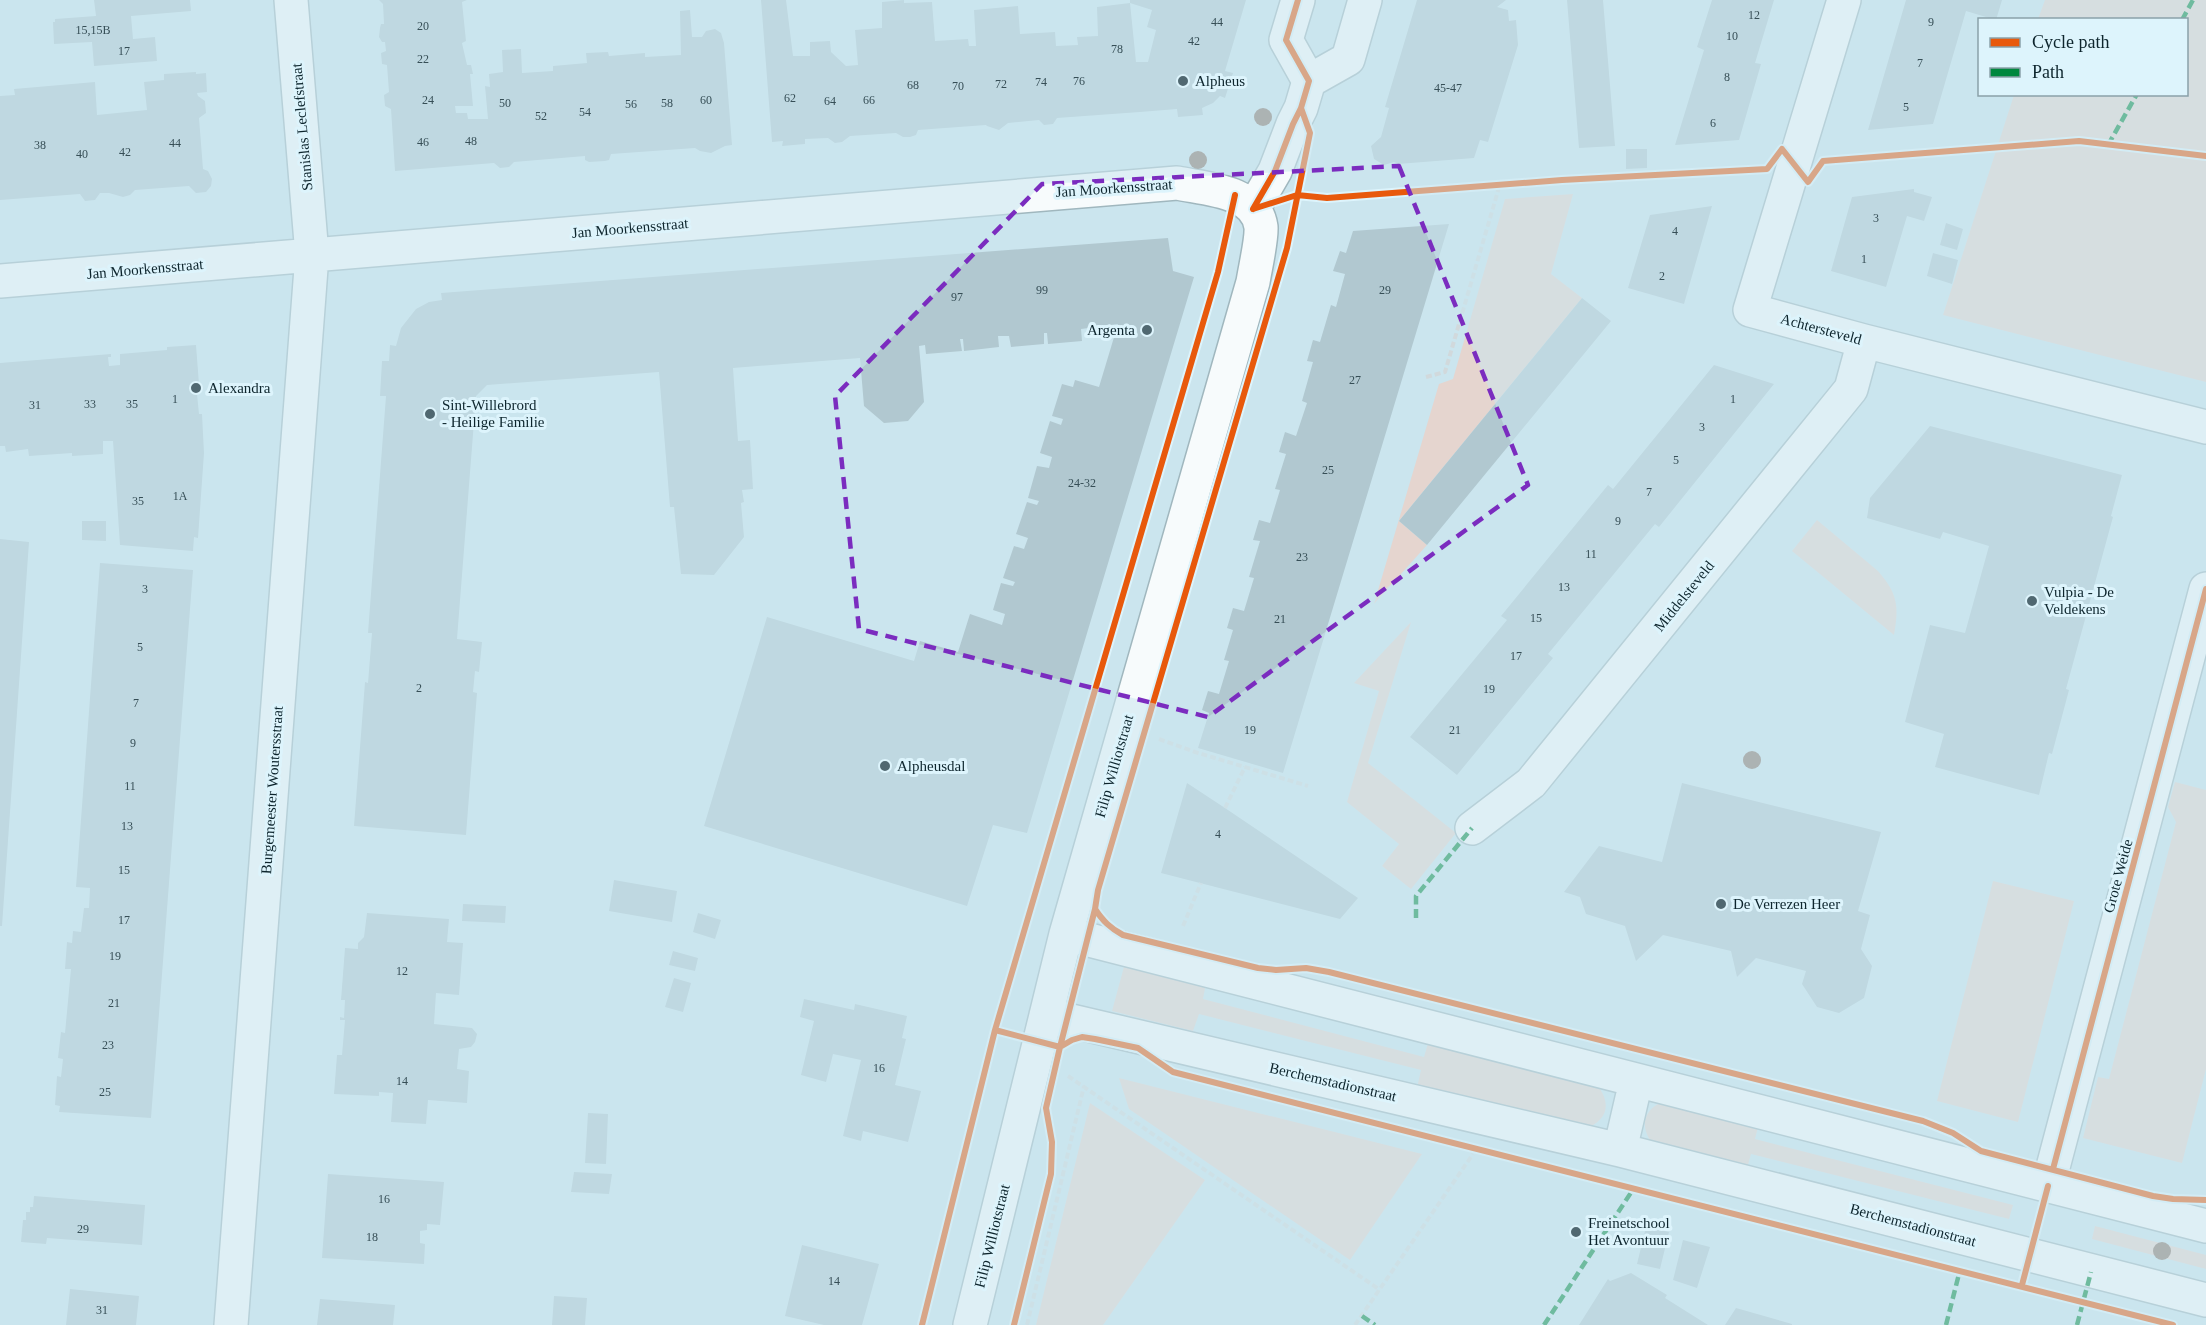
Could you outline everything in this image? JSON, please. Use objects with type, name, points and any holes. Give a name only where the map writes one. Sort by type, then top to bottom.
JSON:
[{"type":"street","name":"Stanislas Leclefstraat","points":[[291,0],[312,255]]},
{"type":"street","points":[[1298,0],[1286,40],[1309,81]]},
{"type":"street","points":[[1253,209],[1275,171],[1301,108],[1309,81],[1348,58],[1365,0]]},
{"type":"street","name":"Achtersteveld","points":[[1844,0],[1750,310],[2206,427]]},
{"type":"street","name":"Jan Moorkensstraat","points":[[0,281],[1177,183],[1235,195],[1253,209]]},
{"type":"street","name":"Filip Williotstraat","points":[[970,1325],[1050,1043],[1066,934],[1252,282],[1261,227],[1253,209]]},
{"type":"street","name":"Burgemeester Woutersstraat","points":[[231,1325],[312,255]]},
{"type":"street","name":"Middelsteveld","points":[[1472,828],[1531,783],[1851,389],[1864,341]]},
{"type":"street","name":"Grote Weide","points":[[2048,1186],[2206,589]]},
{"type":"street","points":[[1066,934],[1363,1009],[1636,1082],[2206,1226]]},
{"type":"street","name":"Berchemstadionstraat","points":[[1050,1043],[1620,1150],[2206,1300]]},
{"type":"street","points":[[1620,1150],[1636,1082]]},
{"type":"path","points":[[1426,377],[1445,372],[1500,184]]},
{"type":"path","points":[[1125,729],[1308,786]]},
{"type":"path","points":[[1225,808],[1245,766]]},
{"type":"path","points":[[1172,961],[1174,947],[1201,883]]},
{"type":"path","points":[[1050,1043],[1084,1086],[1380,1290]]},
{"type":"path","points":[[1027,1325],[1084,1086]]},
{"type":"path","points":[[1355,1325],[1477,1148],[1466,1145]]},
{"type":"highlighted area","points":[[1399,166],[1528,485],[1208,717],[859,629],[835,396],[1042,184]]},
{"type":"shaded area","points":[[2045,0],[2206,0],[2206,382],[1943,315],[2014,96],[2188,96],[2188,18],[2038,18]]},
{"type":"shaded area","points":[[1573,194],[1551,274],[1582,298],[1399,521],[1427,545],[1374,604],[1439,384],[1453,379],[1505,199]]},
{"type":"shaded area","points":[[1817,520],[1878,571],[1890,587],[1896,608],[1894,635],[1792,551]]},
{"type":"shaded area","points":[[1411,622],[1368,763],[1456,833],[1411,889],[1382,866],[1399,844],[1347,802],[1379,691],[1354,683]]},
{"type":"shaded area","points":[[2175,782],[2206,790],[2206,1069],[2182,1163],[2083,1138],[2098,1077],[2109,1079],[2176,822],[2168,807]]},
{"type":"shaded area","points":[[1993,881],[2074,901],[2018,1122],[1937,1101]]},
{"type":"shaded area","points":[[1125,963],[1206,983],[1203,999],[1424,1057],[1429,1040],[1598,1086],[1605,1100],[1605,1112],[1598,1122],[1584,1129],[1417,1088],[1421,1070],[1199,1014],[1193,1031],[1112,1011]]},
{"type":"shaded area","points":[[1119,1078],[1422,1154],[1350,1260],[1129,1109]]},
{"type":"shaded area","points":[[1662,1102],[1759,1123],[1755,1139],[2013,1205],[2009,1219],[1751,1154],[1746,1172],[1652,1143],[1646,1131],[1645,1120],[1647,1114]]},
{"type":"shaded area","points":[[1090,1103],[1205,1180],[1103,1325],[1036,1325]]},
{"type":"shaded area","points":[[2095,1226],[2206,1255],[2206,1269],[2092,1239]]},
{"type":"building","points":[[94,0],[190,0],[191,11],[131,16],[133,39],[155,37],[157,61],[94,66],[92,42],[54,44],[53,22],[55,19],[96,16]]},
{"type":"building","points":[[379,0],[467,0],[462,2],[466,41],[462,43],[467,65],[471,65],[473,74],[470,74],[473,106],[455,106],[456,113],[467,113],[468,119],[488,119],[485,86],[490,87],[489,74],[503,72],[502,50],[521,49],[522,73],[553,71],[553,66],[587,63],[586,53],[608,52],[609,56],[645,53],[645,57],[681,55],[680,11],[690,10],[692,37],[702,37],[706,31],[715,29],[721,33],[724,43],[732,145],[711,153],[695,148],[611,154],[609,160],[605,161],[589,162],[585,160],[585,156],[514,162],[509,167],[500,168],[494,163],[395,171],[391,109],[385,106],[384,95],[389,92],[387,65],[382,64],[381,53],[386,51],[385,42],[382,42],[379,37],[381,24],[384,24],[383,4]]},
{"type":"building","points":[[761,0],[786,0],[793,56],[810,56],[810,42],[830,41],[831,52],[846,66],[858,65],[855,30],[882,28],[882,2],[904,0],[904,3],[932,2],[935,41],[968,39],[969,46],[976,46],[974,10],[1018,6],[1020,34],[1055,32],[1056,46],[1078,45],[1077,37],[1098,36],[1097,7],[1130,3],[1130,0],[1246,0],[1225,71],[1233,73],[1225,98],[1220,96],[1213,103],[1202,108],[1203,115],[1178,117],[1177,109],[1057,118],[1053,124],[1044,125],[1039,120],[1008,123],[999,130],[986,125],[918,130],[916,135],[910,137],[903,137],[896,133],[850,136],[842,142],[835,143],[828,138],[805,139],[805,144],[782,146],[783,141],[772,142]],"holes":[[[1130,3],[1152,10],[1147,27],[1156,30],[1148,62],[1136,62]]]},
{"type":"building","points":[[1417,0],[1506,0],[1497,7],[1508,10],[1509,21],[1516,20],[1518,45],[1488,142],[1480,140],[1474,158],[1398,164],[1394,162],[1384,165],[1374,159],[1371,146],[1381,137],[1389,108],[1385,107]]},
{"type":"building","points":[[1567,0],[1603,0],[1615,146],[1579,148]]},
{"type":"building","points":[[1712,0],[1774,0],[1755,63],[1761,64],[1739,140],[1675,145],[1704,50],[1697,47]]},
{"type":"building","points":[[1906,0],[2002,0],[1997,18],[1966,11],[1933,124],[1868,130]]},
{"type":"building","points":[[196,72],[196,74],[206,73],[207,92],[197,93],[205,101],[206,113],[199,118],[203,169],[208,171],[212,179],[211,186],[206,192],[196,193],[189,186],[135,190],[123,197],[100,193],[95,200],[85,201],[80,194],[0,200],[0,96],[15,95],[14,89],[95,82],[97,115],[147,110],[144,82],[164,80],[164,74]]},
{"type":"building","points":[[1626,149],[1647,149],[1647,168],[1626,169]]},
{"type":"building","points":[[1914,189],[1914,192],[1932,197],[1924,221],[1907,216],[1886,287],[1831,271],[1852,197]]},
{"type":"building","points":[[1712,206],[1684,304],[1628,288],[1650,215]]},
{"type":"building","points":[[1946,223],[1963,229],[1957,250],[1940,245]]},
{"type":"building","points":[[1449,224],[1283,773],[1198,748],[1209,713],[1202,710],[1208,691],[1219,694],[1229,661],[1224,660],[1233,630],[1227,628],[1233,608],[1244,611],[1254,578],[1249,577],[1260,541],[1253,540],[1259,520],[1270,523],[1280,490],[1275,489],[1286,454],[1279,452],[1285,432],[1296,436],[1307,403],[1302,401],[1313,362],[1307,361],[1313,340],[1320,342],[1331,305],[1336,307],[1345,274],[1333,271],[1340,251],[1346,253],[1353,231]]},
{"type":"building","points":[[1168,238],[1173,271],[1194,277],[1027,833],[993,825],[967,906],[704,826],[767,617],[914,661],[920,641],[958,652],[970,614],[1002,625],[1005,614],[993,610],[1001,583],[1013,586],[1015,582],[1003,578],[1014,546],[1024,549],[1028,538],[1016,534],[1027,502],[1037,505],[1039,501],[1028,498],[1037,466],[1049,468],[1052,457],[1040,453],[1050,421],[1061,425],[1063,419],[1052,416],[1062,384],[1073,387],[1075,380],[1099,387],[1118,324],[1081,329],[1082,341],[1048,344],[1047,333],[1044,333],[1044,344],[1011,347],[1009,336],[998,336],[999,347],[964,351],[963,339],[960,339],[962,351],[926,354],[925,345],[919,346],[924,402],[908,421],[884,423],[864,406],[860,358],[733,368],[738,441],[750,440],[753,489],[742,490],[744,537],[714,575],[681,574],[674,507],[670,507],[659,372],[487,385],[476,396],[457,639],[482,642],[479,672],[475,671],[473,692],[477,693],[466,835],[354,826],[365,682],[368,683],[372,633],[368,633],[386,396],[380,396],[382,361],[389,361],[390,345],[396,346],[401,328],[416,309],[429,302],[442,300],[441,293]]},
{"type":"building","points":[[1933,253],[1958,260],[1952,284],[1927,276]]},
{"type":"building","points":[[1582,298],[1611,321],[1427,545],[1399,521]]},
{"type":"building","points":[[196,345],[199,384],[196,384],[199,414],[202,414],[204,453],[198,538],[194,537],[193,551],[120,545],[113,441],[103,441],[103,454],[72,456],[72,453],[29,456],[28,449],[6,452],[5,446],[0,446],[0,363],[111,354],[111,357],[108,357],[109,366],[120,365],[120,354]]},
{"type":"building","points":[[1714,365],[1774,384],[1659,527],[1655,524],[1548,654],[1553,658],[1457,775],[1410,737],[1507,620],[1501,616],[1608,485],[1613,489]]},
{"type":"building","name":"Vulpia - De Veldekens","points":[[1930,426],[2122,475],[2111,516],[2113,517],[2066,689],[2069,690],[2052,754],[2049,753],[2039,795],[1935,767],[1944,734],[1905,722],[1930,625],[1965,633],[1989,546],[1943,532],[1940,539],[1867,518],[1870,498]]},
{"type":"building","points":[[82,521],[106,521],[106,541],[82,540]]},
{"type":"building","points":[[0,539],[29,542],[2,926],[0,926]]},
{"type":"building","points":[[100,563],[193,570],[151,1118],[59,1112],[60,1106],[55,1105],[57,1076],[61,1077],[63,1059],[58,1058],[61,1032],[65,1033],[71,969],[65,969],[67,942],[72,943],[73,931],[81,932],[84,908],[89,908],[90,888],[76,887]]},
{"type":"building","points":[[1187,783],[1358,898],[1340,919],[1161,873]]},
{"type":"building","name":"De Verrezen Heer","points":[[1682,783],[1881,832],[1858,911],[1870,915],[1861,949],[1872,966],[1864,998],[1839,1013],[1817,1007],[1802,984],[1806,971],[1756,958],[1737,977],[1731,951],[1663,935],[1636,961],[1625,926],[1586,914],[1580,897],[1564,892],[1599,846],[1662,862]]},
{"type":"building","points":[[614,880],[677,891],[672,922],[609,911]]},
{"type":"building","points":[[463,904],[506,906],[505,923],[462,921]]},
{"type":"building","points":[[367,913],[449,919],[447,942],[463,943],[459,995],[436,993],[434,1024],[472,1028],[477,1034],[471,1047],[459,1049],[457,1069],[469,1071],[467,1103],[428,1100],[426,1124],[391,1122],[393,1093],[379,1092],[379,1096],[334,1094],[337,1055],[342,1055],[345,1020],[340,1020],[340,1017],[344,1018],[345,1000],[341,1000],[345,948],[358,949],[358,943],[364,937]]},
{"type":"building","points":[[698,913],[721,920],[715,939],[693,932]]},
{"type":"building","points":[[673,951],[698,958],[695,971],[669,965]]},
{"type":"building","points":[[674,978],[691,983],[683,1012],[665,1007]]},
{"type":"building","points":[[804,999],[854,1010],[855,1004],[907,1016],[902,1038],[906,1039],[895,1085],[921,1091],[908,1142],[863,1131],[861,1141],[843,1136],[861,1060],[833,1054],[826,1082],[801,1075],[814,1021],[800,1017]]},
{"type":"building","points":[[588,1113],[608,1114],[606,1164],[585,1163]]},
{"type":"building","points":[[574,1172],[612,1174],[609,1194],[571,1192]]},
{"type":"building","points":[[328,1174],[444,1182],[440,1225],[427,1224],[427,1230],[420,1231],[420,1243],[425,1244],[424,1264],[322,1258]]},
{"type":"building","points":[[34,1196],[145,1205],[142,1245],[47,1238],[46,1244],[21,1242],[23,1220],[26,1220],[26,1212],[30,1212],[30,1207],[33,1207]]},
{"type":"building","points":[[1646,1227],[1669,1232],[1660,1269],[1637,1264]]},
{"type":"building","points":[[1683,1240],[1710,1247],[1697,1288],[1673,1280]]},
{"type":"building","points":[[802,1245],[879,1264],[862,1325],[824,1325],[785,1316]]},
{"type":"building","points":[[1631,1273],[1667,1295],[1665,1298],[1708,1325],[1579,1325],[1608,1279],[1610,1281]]},
{"type":"building","points":[[70,1289],[139,1296],[136,1325],[66,1325]]},
{"type":"building","points":[[554,1296],[587,1298],[585,1325],[552,1325]]},
{"type":"building","points":[[320,1299],[395,1305],[393,1325],[317,1325]]},
{"type":"building","points":[[1736,1308],[1792,1324],[1792,1325],[1725,1325]]},
{"type":"marked path","points":[[2183,18],[2193,0]]},
{"type":"marked path","points":[[2108,145],[2136,96]]},
{"type":"marked path","points":[[1416,918],[1416,896],[1472,828]]},
{"type":"marked path","points":[[1544,1325],[1634,1188]]},
{"type":"marked path","points":[[1946,1325],[1960,1270]]},
{"type":"marked path","points":[[2077,1325],[2091,1272]]},
{"type":"marked path","points":[[1362,1316],[1375,1325]]},
{"type":"cycle path","points":[[1253,209],[1275,171],[1301,108],[1309,81],[1286,40],[1298,0]]},
{"type":"cycle path","points":[[1301,108],[1310,133],[1287,248],[1098,890],[1095,909],[1101,917],[1123,935],[1258,968],[1276,970],[1306,968],[1329,972],[1923,1121],[1953,1133],[1981,1151],[2153,1196],[2206,1200]]},
{"type":"cycle path","points":[[1253,209],[1297,195],[1327,198],[1562,180],[1767,169],[1782,149],[1808,182],[1823,161],[2079,141],[2206,156]]},
{"type":"cycle path","points":[[922,1325],[995,1030],[1218,272],[1235,195]]},
{"type":"cycle path","points":[[2053,1169],[2206,589]]},
{"type":"cycle path","points":[[995,1030],[1060,1047],[1095,909]]},
{"type":"cycle path","points":[[1014,1325],[1051,1174],[1052,1142],[1046,1108],[1060,1047],[1082,1037],[1138,1048],[1173,1072],[2173,1325]]},
{"type":"cycle path","points":[[2022,1285],[2048,1186]]},
{"type":"place","name":"Alpheus","points":[[1183,81]]},
{"type":"place","name":"Argenta","points":[[1147,330]]},
{"type":"place","name":"Alexandra","points":[[196,388]]},
{"type":"place","name":"Sint-Willebrord - Heilige Familie","points":[[430,414]]},
{"type":"place","name":"Vulpia - De Veldekens","points":[[2032,601]]},
{"type":"place","name":"Alpheusdal","points":[[885,766]]},
{"type":"place","name":"De Verrezen Heer","points":[[1721,904]]},
{"type":"place","name":"Freinetschool Het Avontuur","points":[[1576,1232]]}]
